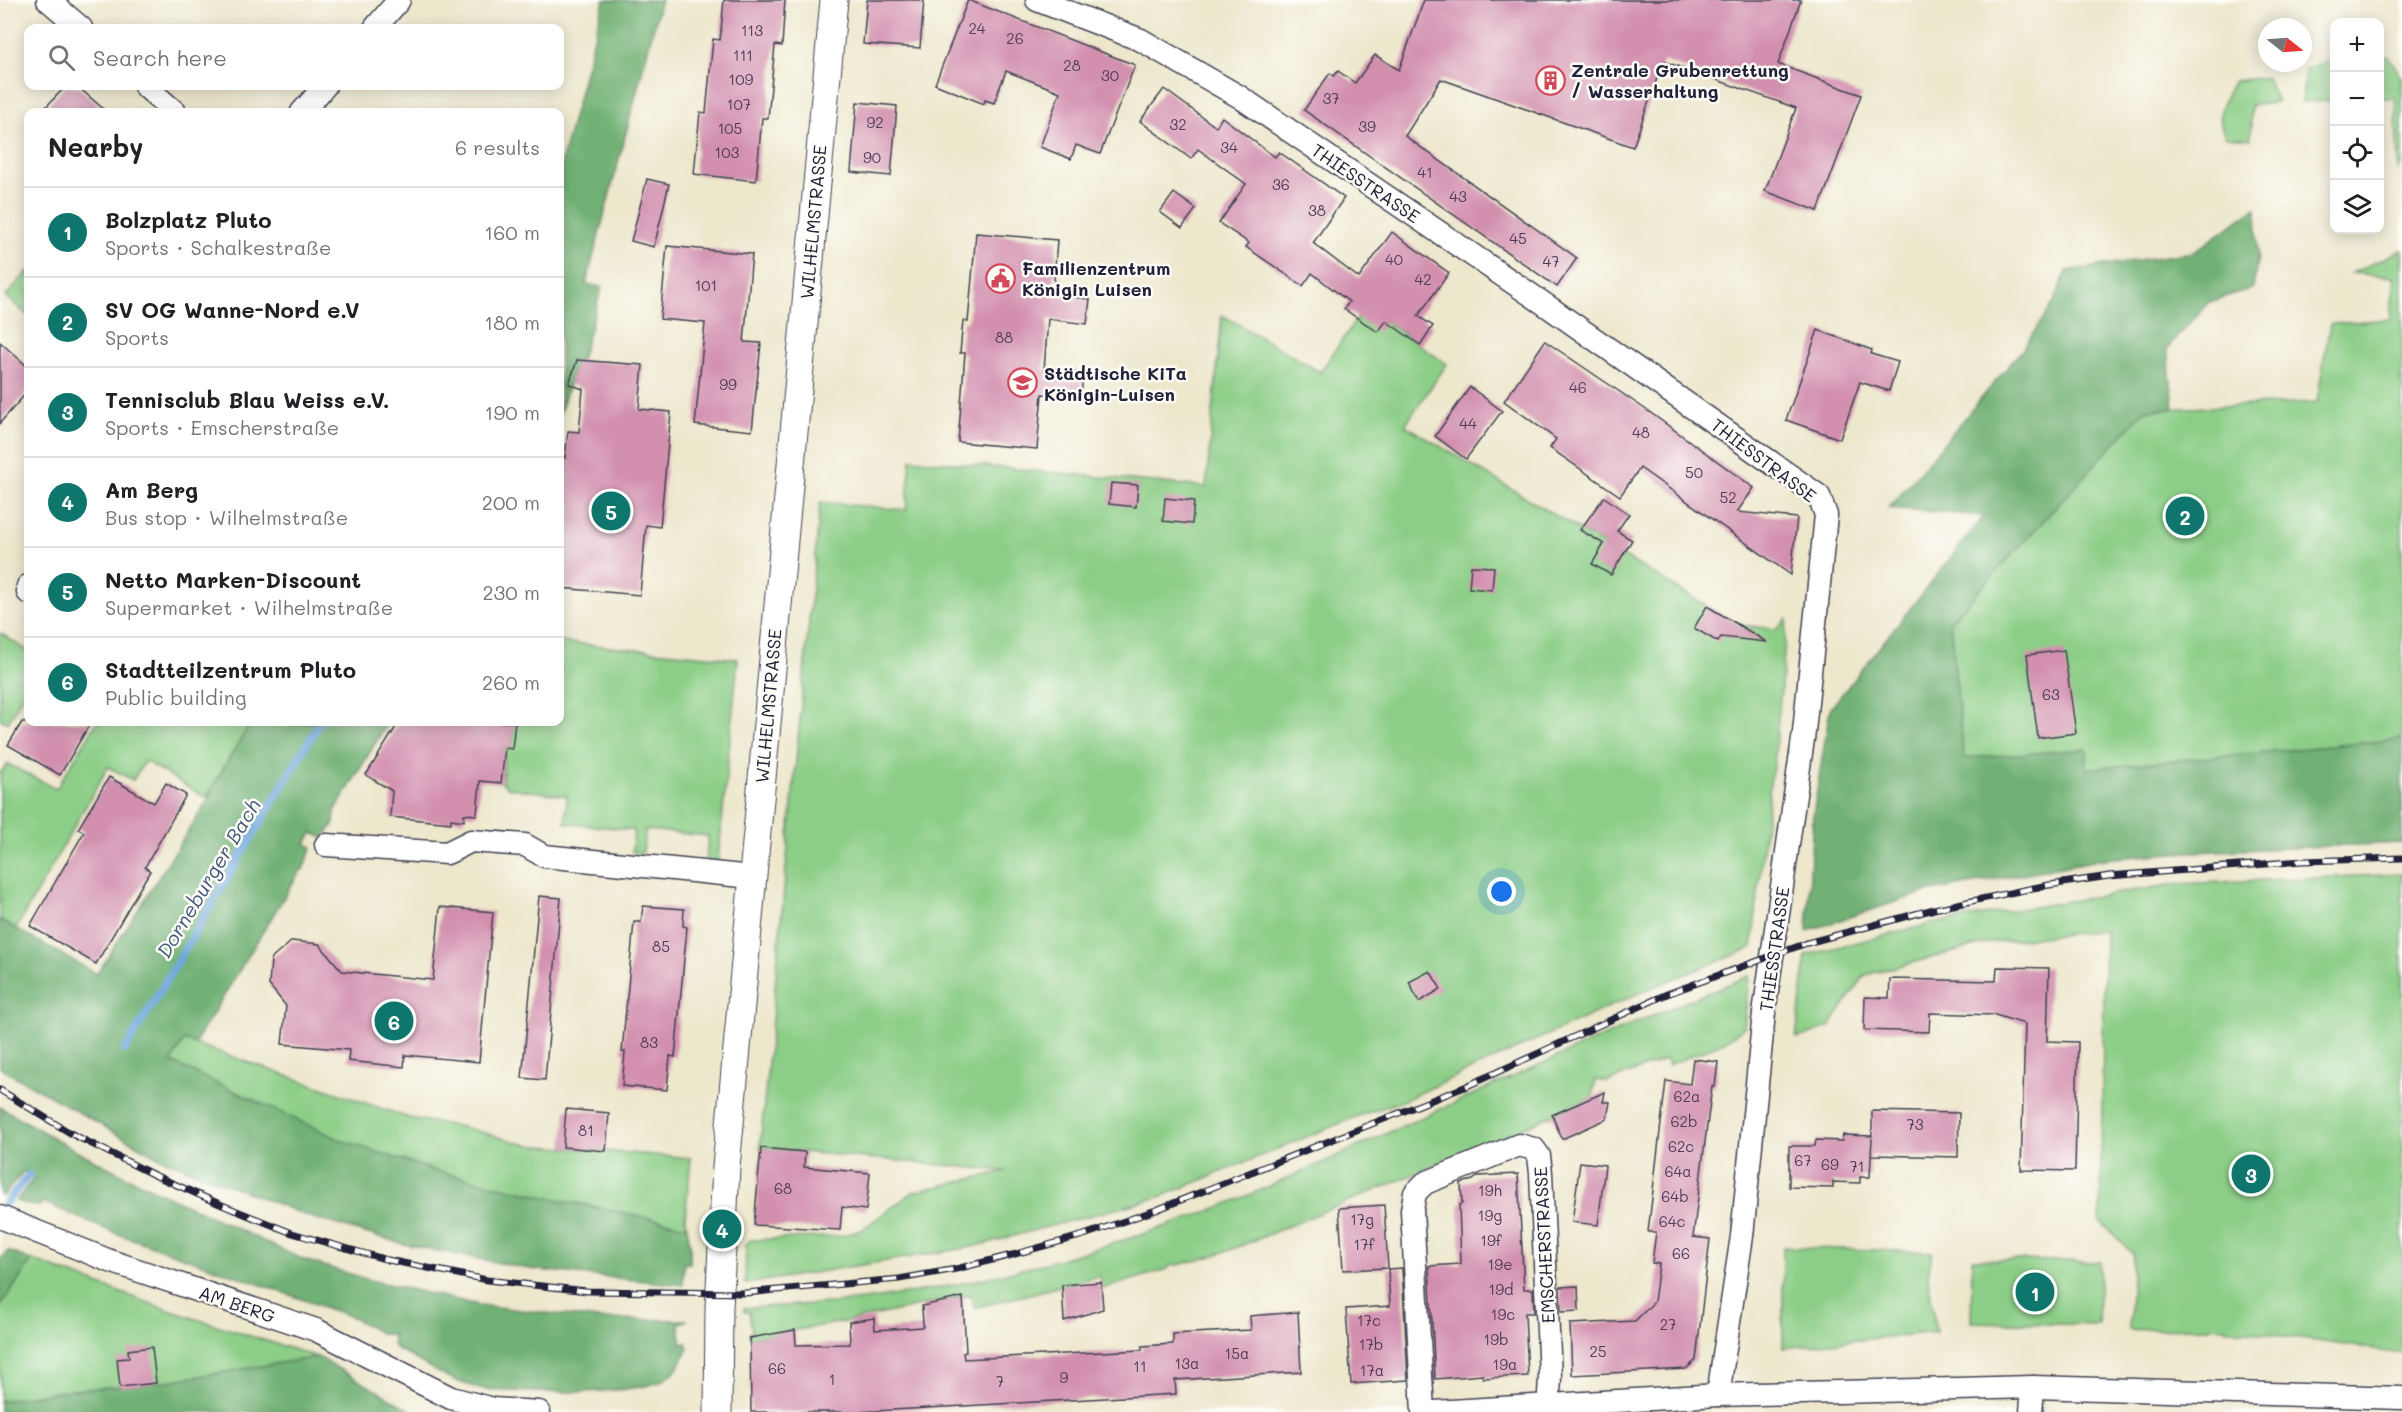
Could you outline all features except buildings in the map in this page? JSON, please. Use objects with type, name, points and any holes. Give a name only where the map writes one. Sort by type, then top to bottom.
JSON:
[{"type":"street","points":[[48,0],[76,24]]},
{"type":"street","points":[[378,24],[399,0]]},
{"type":"street","name":"WILHELMSTRASSE","points":[[718,1412],[719,1308],[726,1167],[834,0]]},
{"type":"street","name":"THIESSTRASSE","points":[[1037,0],[1141,40],[1240,98],[1543,303],[1819,496],[1826,515],[1804,732],[1764,1013],[1742,1236],[1718,1395]]},
{"type":"street","points":[[150,90],[170,108]]},
{"type":"street","points":[[306,108],[321,90]]},
{"type":"street","points":[[326,845],[447,853],[471,841],[525,845],[544,856],[752,878]]},
{"type":"street","name":"EMSCHERSTRASSE","points":[[1423,1412],[1412,1210],[1415,1192],[1425,1183],[1519,1145],[1534,1149],[1539,1156],[1541,1173],[1550,1377],[1548,1409]]},
{"type":"street","name":"AM BERG","points":[[7,1220],[110,1261],[316,1330],[451,1398],[493,1409],[539,1412]]},
{"type":"street","points":[[2031,1412],[2032,1387]]},
{"type":"street","points":[[1434,1412],[1548,1409],[1718,1395],[2032,1387],[2402,1398]]},
{"type":"green space","points":[[604,0],[661,0],[586,284],[602,287],[581,360],[577,360],[564,401],[564,152]]},
{"type":"green space","points":[[2384,56],[2388,56],[2402,77],[2402,164],[2398,169],[2395,98],[2384,98]]},
{"type":"green space","points":[[2330,60],[2330,101],[2302,102],[2305,72],[2312,72],[2312,67]]},
{"type":"green space","points":[[2267,77],[2277,103],[2251,105],[2251,139],[2226,137],[2222,130],[2221,109],[2234,81]]},
{"type":"green space","points":[[2256,208],[2258,257],[2253,288],[2209,302],[2167,348],[2174,408],[2145,410],[1950,622],[1964,758],[2087,749],[2087,769],[2402,739],[2402,843],[2171,853],[2104,859],[1926,892],[1807,931],[1813,815],[1830,709],[1984,516],[1889,508],[2022,350],[2055,301],[2066,271],[2194,252]]},
{"type":"green space","points":[[2402,250],[2402,739],[2087,769],[2087,749],[1964,759],[1950,622],[2145,410],[2317,402],[2330,324],[2390,319],[2395,277],[2352,273]]},
{"type":"green space","points":[[24,276],[24,312],[6,296]]},
{"type":"green space","points":[[1365,307],[1447,364],[1405,425],[1738,625],[1777,629],[1787,619],[1774,766],[1771,775],[1752,948],[1648,989],[1402,1101],[1358,1116],[1160,1197],[972,1247],[745,1284],[746,1245],[750,1240],[841,1236],[861,1230],[913,1192],[1006,1171],[760,1148],[820,502],[906,510],[911,459],[1206,487],[1222,315],[1320,372]]},
{"type":"green space","points":[[0,633],[24,648],[24,693],[8,723],[0,719]]},
{"type":"green space","points":[[564,642],[738,659],[718,861],[706,861],[708,836],[645,830],[643,853],[632,852],[634,830],[565,823],[567,796],[509,788],[502,783],[505,748],[512,748],[515,726],[564,726]]},
{"type":"green space","points":[[95,726],[249,726],[206,798],[145,761],[133,780],[108,767],[16,929],[0,920],[0,773],[8,764],[56,789]]},
{"type":"green space","points":[[249,726],[386,726],[335,811],[334,823],[324,838],[312,833],[306,843],[312,847],[303,870],[300,871],[195,1043],[184,1040],[171,1062],[343,1141],[436,1171],[541,1196],[687,1226],[690,1263],[684,1263],[683,1285],[529,1269],[403,1244],[310,1217],[158,1157],[0,1068],[0,920],[97,974],[213,792],[206,798]]},
{"type":"green space","points":[[2402,874],[2402,1353],[2216,1327],[2129,1330],[2133,1254],[2100,1221],[2105,930],[1988,943],[1865,975],[1829,1027],[1796,1039],[1806,955],[1934,923],[2175,884]]},
{"type":"green space","points":[[1749,976],[1744,1027],[1724,1042],[1669,1065],[1667,1059],[1607,1082],[1596,1080],[1592,1098],[1225,1252],[1169,1266],[1168,1269],[1102,1289],[1100,1276],[974,1308],[971,1295],[849,1321],[750,1338],[749,1333],[752,1332],[749,1312],[744,1312],[744,1308],[860,1300],[964,1283],[1062,1258],[1188,1219],[1276,1184],[1569,1052]]},
{"type":"green space","points":[[184,1040],[409,1118],[463,1127],[528,1145],[691,1158],[685,1219],[687,1226],[541,1196],[436,1171],[343,1141],[171,1062]]},
{"type":"green space","points":[[0,1107],[125,1176],[304,1260],[370,1280],[479,1305],[599,1319],[688,1320],[679,1324],[682,1344],[687,1343],[688,1349],[678,1367],[668,1377],[648,1385],[628,1389],[524,1392],[485,1389],[462,1383],[443,1375],[394,1347],[392,1334],[382,1334],[352,1317],[107,1230],[43,1202],[40,1206],[16,1201],[34,1178],[24,1171],[3,1196],[0,1195]]},
{"type":"green space","points":[[1783,1247],[1932,1252],[1928,1276],[1936,1332],[1783,1348]]},
{"type":"green space","points":[[8,1251],[32,1260],[0,1307],[0,1260]]},
{"type":"green space","points":[[1972,1259],[2100,1262],[2098,1325],[1971,1322]]},
{"type":"green space","points":[[32,1260],[171,1311],[318,1357],[156,1383],[64,1391],[0,1401],[0,1307]]},
{"type":"green space","points":[[318,1357],[414,1412],[0,1412],[0,1401],[64,1391],[156,1383]]},
{"type":"waterway","name":"Dorneburger Bach","points":[[125,1050],[318,726]]},
{"type":"waterway","name":"Dorneburger Bach","points":[[0,1210],[29,1175]]},
{"type":"railway","points":[[0,1090],[72,1134],[154,1175],[222,1205],[292,1233],[388,1260],[487,1280],[587,1291],[745,1293],[899,1279],[956,1269],[1012,1255],[1084,1235],[1156,1210],[1467,1086],[1667,994],[1807,943],[1934,909],[2043,886],[2109,876],[2303,861],[2402,858]]},
{"type":"place","name":"Zentrale Grubenrettung / Wasserhaltung","points":[[1550,80]]},
{"type":"place","name":"Familienzentrum Königin Luisen","points":[[1001,278]]},
{"type":"place","name":"Städtische KiTa Königin-Luisen","points":[[1023,383]]},
{"type":"place","name":"Netto Marken-Discount","points":[[611,511]]},
{"type":"place","name":"SV OG Wanne-Nord e.V","points":[[2185,516]]},
{"type":"place","name":"Stadtteilzentrum Pluto","points":[[394,1021]]},
{"type":"place","name":"Tennisclub Blau Weiss e.V.","points":[[2251,1174]]},
{"type":"place","name":"Am Berg","points":[[722,1229]]},
{"type":"place","name":"Bolzplatz Pluto","points":[[2035,1292]]}]
